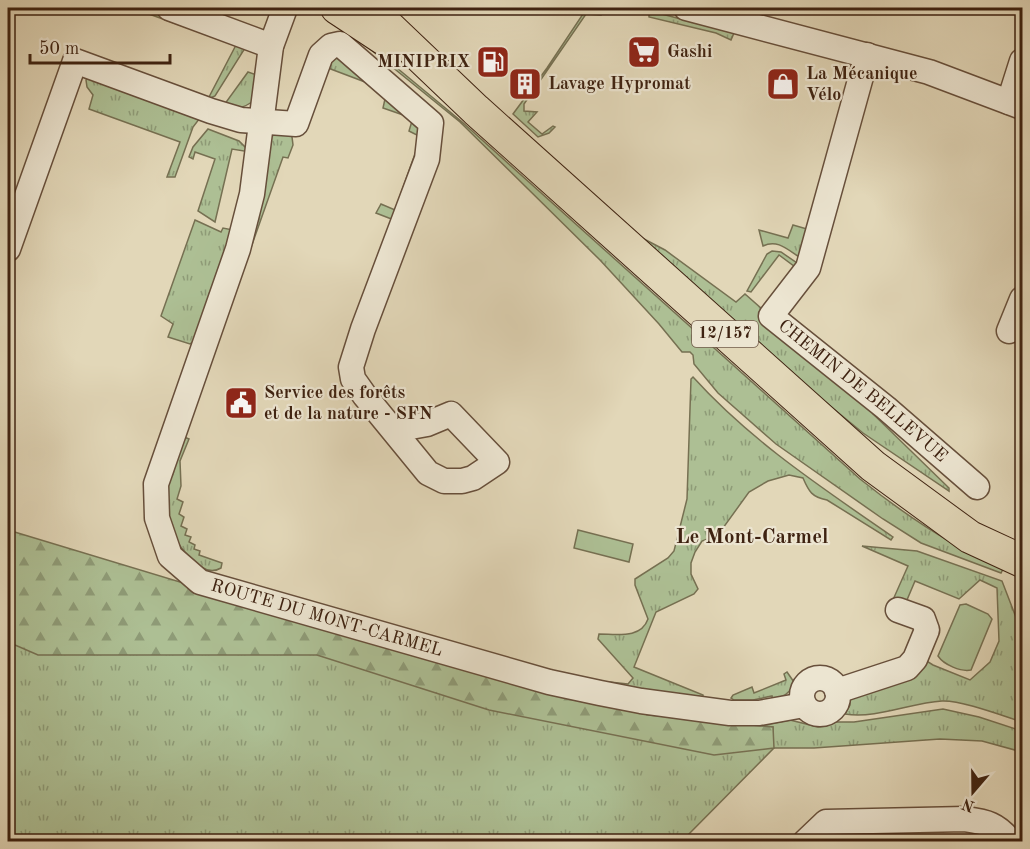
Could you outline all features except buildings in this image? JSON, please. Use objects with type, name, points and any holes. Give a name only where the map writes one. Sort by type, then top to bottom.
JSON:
[{"type":"main road","name":"12/157","points":[[337,8],[449,85]]},
{"type":"main road","name":"12/157","points":[[369,8],[449,85],[873,466],[970,537],[1023,561]]},
{"type":"main road","name":"12/157","points":[[898,485],[1023,540]]},
{"type":"street","points":[[169,8],[271,46]]},
{"type":"street","name":"ROUTE DU MONT-CARMEL","points":[[285,8],[271,46],[252,194],[238,249],[156,484],[156,518],[170,556],[200,582],[549,682],[641,702],[730,712],[759,713],[804,705],[819,715],[829,712],[836,705],[837,691],[907,668],[915,658],[927,630],[923,619],[898,610]]},
{"type":"street","points":[[686,8],[929,72],[1016,104],[1023,61]]},
{"type":"street","points":[[8,249],[75,62],[241,120],[296,124],[321,55],[331,46],[340,44],[431,123],[427,159],[351,367],[353,379],[394,430]]},
{"type":"street","name":"CHEMIN DE BELLEVUE","points":[[867,55],[808,268],[771,316],[886,408],[978,487]]},
{"type":"street","points":[[1009,332],[1023,299]]},
{"type":"street","points":[[805,842],[826,822],[965,819],[988,822],[1007,836]]},
{"type":"green space","points":[[132,8],[145,8],[247,45],[215,96],[208,99],[236,45]]},
{"type":"green space","points":[[587,8],[591,8],[588,12],[601,13],[601,15],[586,14],[524,104],[524,111],[537,112],[528,122],[542,134],[553,126],[555,127],[549,133],[538,137],[513,114]]},
{"type":"green space","points":[[632,8],[734,33],[731,40],[716,33],[649,17],[649,13]]},
{"type":"green space","points":[[356,34],[461,121],[860,479],[929,529],[1003,569],[1001,573],[921,543],[776,444],[718,393],[694,364],[693,355],[690,352],[682,352],[600,260],[460,122],[354,36]]},
{"type":"green space","points":[[339,55],[415,117],[424,138],[394,220],[376,213],[381,204],[395,210],[421,137],[409,131],[412,121],[406,116],[383,108],[385,99],[365,82],[328,68],[331,59]]},
{"type":"green space","points":[[248,72],[257,75],[253,101],[246,106],[239,107],[224,105]]},
{"type":"green space","points":[[90,76],[203,114],[193,127],[175,177],[167,177],[180,142],[89,109],[93,95],[87,87],[86,80]]},
{"type":"green space","points":[[208,129],[239,141],[250,152],[232,149],[215,222],[198,211],[215,159],[195,152],[193,159],[189,157],[193,147]]},
{"type":"green space","points":[[285,132],[292,137],[293,145],[288,158],[283,157],[184,437],[189,439],[180,461],[181,486],[177,499],[183,502],[179,514],[184,517],[181,526],[187,529],[185,535],[191,537],[189,542],[195,545],[194,549],[200,551],[199,555],[222,563],[221,568],[204,569],[188,556],[175,538],[167,516],[165,483],[271,137]]},
{"type":"green space","points":[[195,220],[221,232],[223,228],[233,230],[195,340],[190,344],[168,337],[173,324],[161,316]]},
{"type":"green space","points":[[793,225],[807,229],[799,257],[777,244],[763,246],[759,230],[788,238]]},
{"type":"green space","points":[[644,239],[665,250],[736,302],[745,294],[876,409],[873,414],[949,488],[949,491],[863,433],[801,382]]},
{"type":"green space","points":[[772,251],[781,252],[797,263],[798,269],[779,255],[751,292],[747,291],[767,254]]},
{"type":"green space","points":[[693,377],[739,422],[788,463],[893,537],[891,540],[827,500],[814,495],[803,478],[789,475],[768,481],[749,492],[718,535],[702,541],[691,563],[691,574],[698,589],[694,594],[656,612],[634,667],[703,695],[703,697],[609,684],[610,682],[628,684],[633,678],[598,639],[599,634],[634,633],[645,625],[648,619],[635,585],[635,579],[668,558],[674,551],[687,499],[691,379]]},
{"type":"green space","points":[[8,530],[534,689],[649,715],[773,727],[774,748],[714,755],[489,710],[317,655],[38,655],[8,642]]},
{"type":"green space","points":[[578,530],[633,544],[629,562],[574,548]]},
{"type":"green space","points":[[862,546],[917,551],[1002,581],[1022,633],[1022,722],[950,701],[930,702],[881,713],[845,714],[850,705],[850,694],[922,658],[970,680],[990,662],[999,641],[997,588],[980,580],[959,599],[915,581],[904,607],[892,602],[908,566]]},
{"type":"green space","points":[[8,584],[773,748],[773,727],[739,723],[768,720],[770,724],[790,720],[818,727],[836,722],[854,722],[943,709],[979,717],[1022,731],[1022,752],[982,741],[940,739],[814,748],[774,748],[682,841],[8,842]]},
{"type":"green space","points":[[966,604],[988,614],[992,619],[971,670],[948,665],[938,656],[960,605]]},
{"type":"green space","points":[[787,672],[796,685],[785,695],[773,700],[772,696],[753,700],[731,698],[752,687],[754,693],[786,680],[784,674]]},
{"type":"place","name":"Gashi","points":[[644,52]]},
{"type":"place","name":"MINIPRIX","points":[[493,62]]},
{"type":"place","name":"Lavage Hypromat","points":[[525,84]]},
{"type":"place","name":"La Mécanique Vélo","points":[[783,84]]},
{"type":"place","name":"Service des forêts et de la nature - SFN","points":[[241,403]]},
{"type":"district","name":"Le Mont-Carmel","points":[[752,537]]}]
